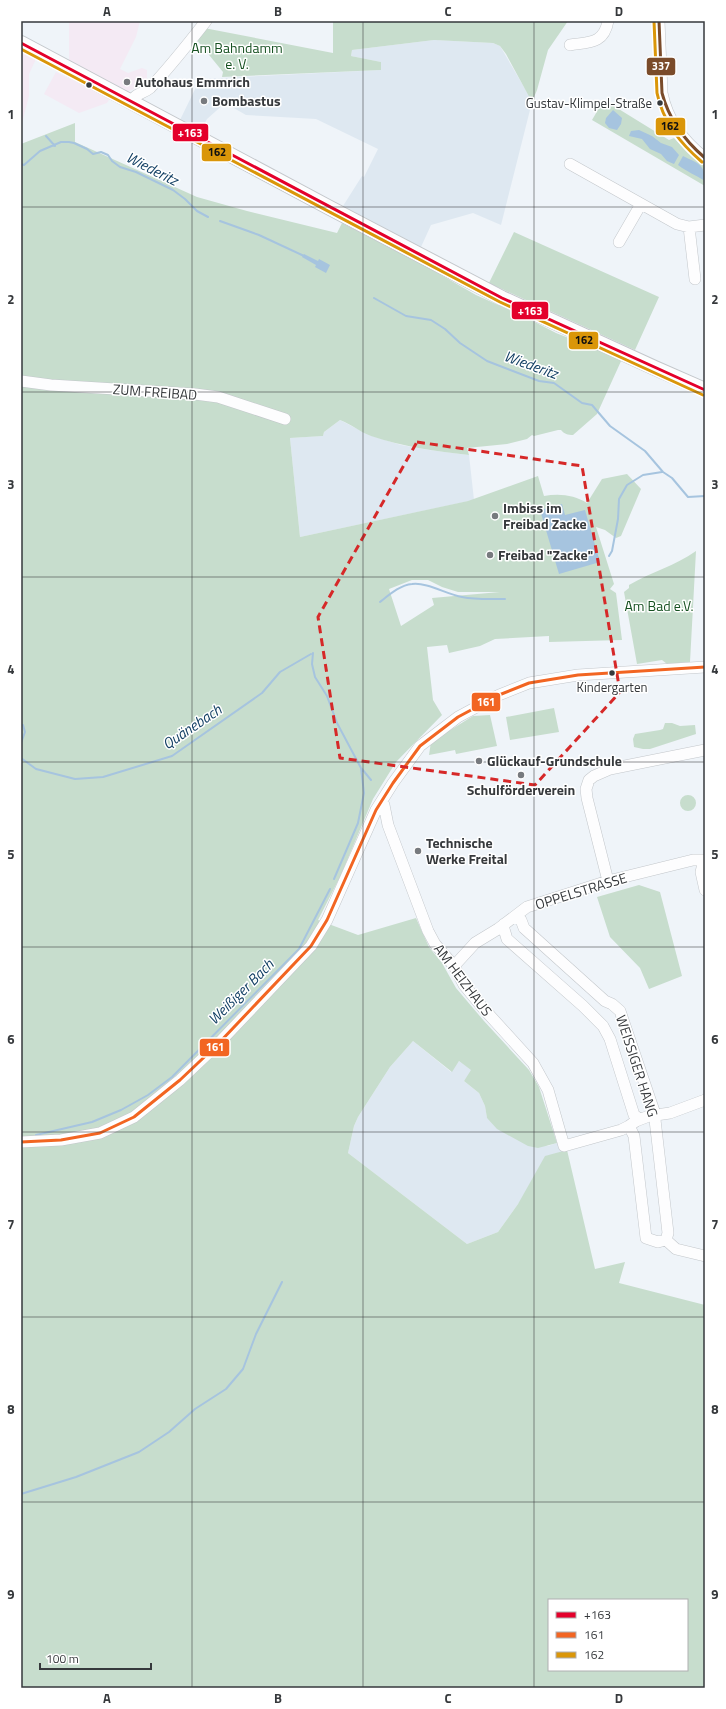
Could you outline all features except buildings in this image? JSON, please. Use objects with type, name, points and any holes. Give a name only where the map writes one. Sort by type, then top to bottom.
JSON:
[{"type":"main road","points":[[21,43],[502,298],[705,390]]},
{"type":"street","points":[[126,100],[146,91],[173,64],[206,21]]},
{"type":"street","points":[[570,45],[595,42],[602,35],[608,21]]},
{"type":"street","points":[[659,21],[664,103],[668,114],[680,133],[694,149],[705,158]]},
{"type":"street","points":[[570,164],[677,224],[689,227],[705,225]]},
{"type":"street","points":[[619,242],[641,204]]},
{"type":"street","points":[[689,227],[695,279]]},
{"type":"street","name":"ZUM FREIBAD","points":[[21,381],[51,385],[195,394],[218,397],[285,419]]},
{"type":"street","points":[[21,1142],[61,1140],[100,1133],[134,1117],[180,1080],[207,1055],[250,1012],[311,946],[326,920],[356,852],[382,801],[405,764],[429,739],[458,716],[522,685],[572,676],[705,666]]},
{"type":"street","points":[[608,882],[587,798],[586,789],[589,780],[594,776],[610,770],[705,750]]},
{"type":"street","name":"AM HEIZHAUS","points":[[382,801],[388,825],[428,931],[435,944],[454,966],[464,985],[533,1062],[544,1081],[564,1146],[629,1126]]},
{"type":"street","name":"OPPELSTRASSE","points":[[454,966],[475,943],[509,921],[527,907],[608,882],[693,860],[705,860]]},
{"type":"street","points":[[705,860],[701,872],[705,890]]},
{"type":"street","name":"WEISSIGER HANG","points":[[640,1119],[634,1115],[610,1038],[603,1026],[583,1006],[507,939],[504,930],[509,921],[521,920],[524,928],[605,1001],[612,1004],[620,1011],[654,1115],[668,1233],[662,1241]]},
{"type":"street","points":[[629,1126],[640,1119],[670,1113],[705,1100]]},
{"type":"street","name":"WEISSIGER HANG","points":[[629,1126],[634,1136],[646,1238],[662,1241],[676,1249],[705,1256]]},
{"type":"highlighted area","points":[[417,442],[582,466],[620,692],[535,785],[340,758],[318,617]]},
{"type":"shaded area","points":[[69,21],[140,21],[136,37],[120,69],[128,73],[142,68],[147,70],[147,83],[127,92],[69,61]]},
{"type":"shaded area","name":"Bombastus","points":[[434,40],[493,43],[500,46],[531,99],[532,102],[501,225],[473,213],[431,225],[421,247],[343,206],[362,176],[364,177],[378,149],[316,119],[246,115],[225,103],[207,119],[200,131],[180,120],[200,79],[381,70],[381,62],[351,56],[352,50]]},
{"type":"shaded area","points":[[21,51],[36,59],[29,74],[29,96],[21,124]]},
{"type":"shaded area","points":[[56,72],[110,98],[107,103],[79,113],[44,94]]},
{"type":"shaded area","points":[[340,420],[369,435],[401,445],[469,455],[474,500],[300,537],[290,438],[323,436],[324,432]]},
{"type":"shaded area","points":[[413,1041],[451,1072],[459,1061],[472,1070],[464,1081],[479,1093],[485,1106],[487,1118],[548,1146],[557,1143],[567,1150],[518,1204],[498,1232],[467,1244],[348,1153],[354,1126],[358,1117],[390,1067]]},
{"type":"green space","name":"Am Bahndamm e. V.","points":[[333,21],[568,21],[548,50],[537,90],[532,102],[506,54],[500,46],[493,43],[434,40],[352,50],[351,56],[381,62],[381,70],[222,77],[223,72],[196,39],[204,28],[333,53]]},
{"type":"green space","points":[[602,103],[609,103],[669,140],[674,138],[688,153],[705,165],[705,186],[592,120]]},
{"type":"green space","points":[[75,123],[75,142],[197,197],[337,233],[342,223],[429,268],[476,295],[556,333],[622,359],[597,414],[573,435],[566,434],[561,430],[558,430],[534,436],[532,435],[527,439],[507,444],[467,448],[469,455],[420,448],[383,440],[367,434],[340,420],[324,432],[323,436],[290,438],[300,537],[468,501],[538,476],[544,496],[567,495],[587,503],[602,479],[627,474],[641,489],[621,536],[616,538],[605,530],[596,527],[614,584],[610,589],[616,593],[622,640],[549,642],[549,636],[495,639],[480,646],[449,653],[447,645],[427,647],[433,700],[442,715],[396,762],[373,799],[340,877],[318,920],[358,935],[416,918],[429,947],[442,963],[456,988],[529,1070],[539,1087],[557,1143],[538,1148],[528,1146],[497,1129],[487,1118],[485,1106],[479,1093],[464,1081],[471,1070],[459,1061],[452,1072],[413,1041],[390,1067],[358,1117],[354,1126],[348,1153],[467,1244],[498,1232],[518,1204],[545,1156],[567,1150],[595,1269],[625,1262],[619,1283],[705,1305],[705,1688],[21,1688],[21,144]],"holes":[[[412,580],[428,580],[442,587],[458,592],[500,592],[432,598],[434,605],[401,626],[389,589]]]},
{"type":"green space","points":[[514,232],[659,297],[635,350],[489,283]]},
{"type":"green space","name":"Am Bad e.V.","points":[[696,551],[690,662],[667,664],[662,660],[637,664],[624,592],[629,588],[629,585],[680,561]]},
{"type":"green space","points":[[554,708],[559,732],[510,740],[506,717]]},
{"type":"green space","points":[[490,715],[497,746],[456,754],[455,750],[429,755],[431,742],[473,716]]},
{"type":"green space","points":[[665,723],[672,723],[680,726],[695,725],[696,734],[650,749],[634,747],[633,739],[635,734],[663,729]]},
{"type":"green space","points":[[685,795],[691,795],[696,800],[694,809],[691,811],[685,811],[680,806],[680,800]]},
{"type":"green space","points":[[639,885],[660,892],[682,976],[649,989],[640,968],[610,937],[597,897]]},
{"type":"water","points":[[613,110],[622,118],[621,124],[617,130],[609,128],[605,123],[606,118]]},
{"type":"water","points":[[639,130],[652,136],[661,143],[672,147],[679,155],[674,164],[667,161],[661,154],[650,149],[642,139],[629,136],[631,131]]},
{"type":"water","points":[[683,156],[702,167],[705,175],[705,181],[678,165]]},
{"type":"water","points":[[304,254],[318,261],[319,259],[330,265],[326,273],[302,257]]},
{"type":"water","points":[[562,504],[565,515],[585,510],[600,562],[559,574],[540,510]]},
{"type":"waterway","points":[[46,136],[55,146]]},
{"type":"waterway","name":"Wiederitz","points":[[21,164],[24,165],[40,151],[61,142],[74,143],[87,149],[93,154],[101,152],[108,155],[112,161],[120,167],[136,172],[173,190],[197,211],[208,217]]},
{"type":"waterway","name":"Wiederitz","points":[[220,221],[259,235],[304,256]]},
{"type":"waterway","name":"Wiederitz","points":[[374,298],[406,316],[431,320],[445,329],[460,343],[487,361],[539,381],[554,383],[582,403],[592,405],[610,426],[645,451],[663,472],[672,478],[688,497],[705,496]]},
{"type":"waterway","name":"Quänebach","points":[[609,556],[612,551],[618,519],[619,499],[627,485],[643,475],[662,472]]},
{"type":"waterway","name":"Quänebach","points":[[380,602],[399,588],[412,584],[430,586],[467,598],[505,599]]},
{"type":"waterway","name":"Weißiger Bach","points":[[313,653],[312,664],[315,677],[327,696],[337,723],[361,768],[364,793],[358,823],[334,879]]},
{"type":"waterway","name":"Quänebach","points":[[21,758],[36,769],[75,779],[103,777],[172,756],[262,693],[280,672],[311,654]]},
{"type":"waterway","name":"Quänebach","points":[[21,725],[23,725],[25,732],[21,743]]},
{"type":"waterway","points":[[362,769],[371,780]]},
{"type":"waterway","name":"Weißiger Bach","points":[[36,1135],[92,1122],[121,1110],[148,1095],[172,1077],[299,949],[330,889]]},
{"type":"waterway","points":[[21,1494],[76,1477],[139,1452],[169,1432],[195,1409],[226,1389],[243,1369],[256,1334],[282,1282]]},
{"type":"transit line","name":"162","points":[[654,21],[657,93],[663,113],[668,123],[680,139],[702,162]]},
{"type":"transit line","name":"337","points":[[659,21],[662,93],[665,103],[678,129],[690,144],[705,158]]},
{"type":"transit line","name":"+163","points":[[21,43],[502,298],[705,390]]},
{"type":"transit line","name":"162","points":[[21,49],[500,302],[703,395]]},
{"type":"transit line","name":"161","points":[[21,1142],[61,1140],[100,1133],[134,1117],[180,1080],[217,1045],[311,946],[327,920],[376,810],[393,783],[420,746],[458,717],[499,695],[529,683],[578,675],[705,667]]},
{"type":"place","name":"Autohaus Emmrich","points":[[127,82]]},
{"type":"place","name":"Bombastus","points":[[204,101]]},
{"type":"place","name":"Gustav-Klimpel-Straße","points":[[660,103]]},
{"type":"place","name":"Imbiss im Freibad Zacke","points":[[495,516]]},
{"type":"place","name":"Freibad \"Zacke\"","points":[[490,555]]},
{"type":"place","name":"Kindergarten","points":[[612,673]]},
{"type":"place","name":"Glückauf-Grundschule","points":[[479,761]]},
{"type":"place","name":"Schulförderverein","points":[[521,775]]},
{"type":"place","name":"Technische Werke Freital","points":[[418,851]]}]
